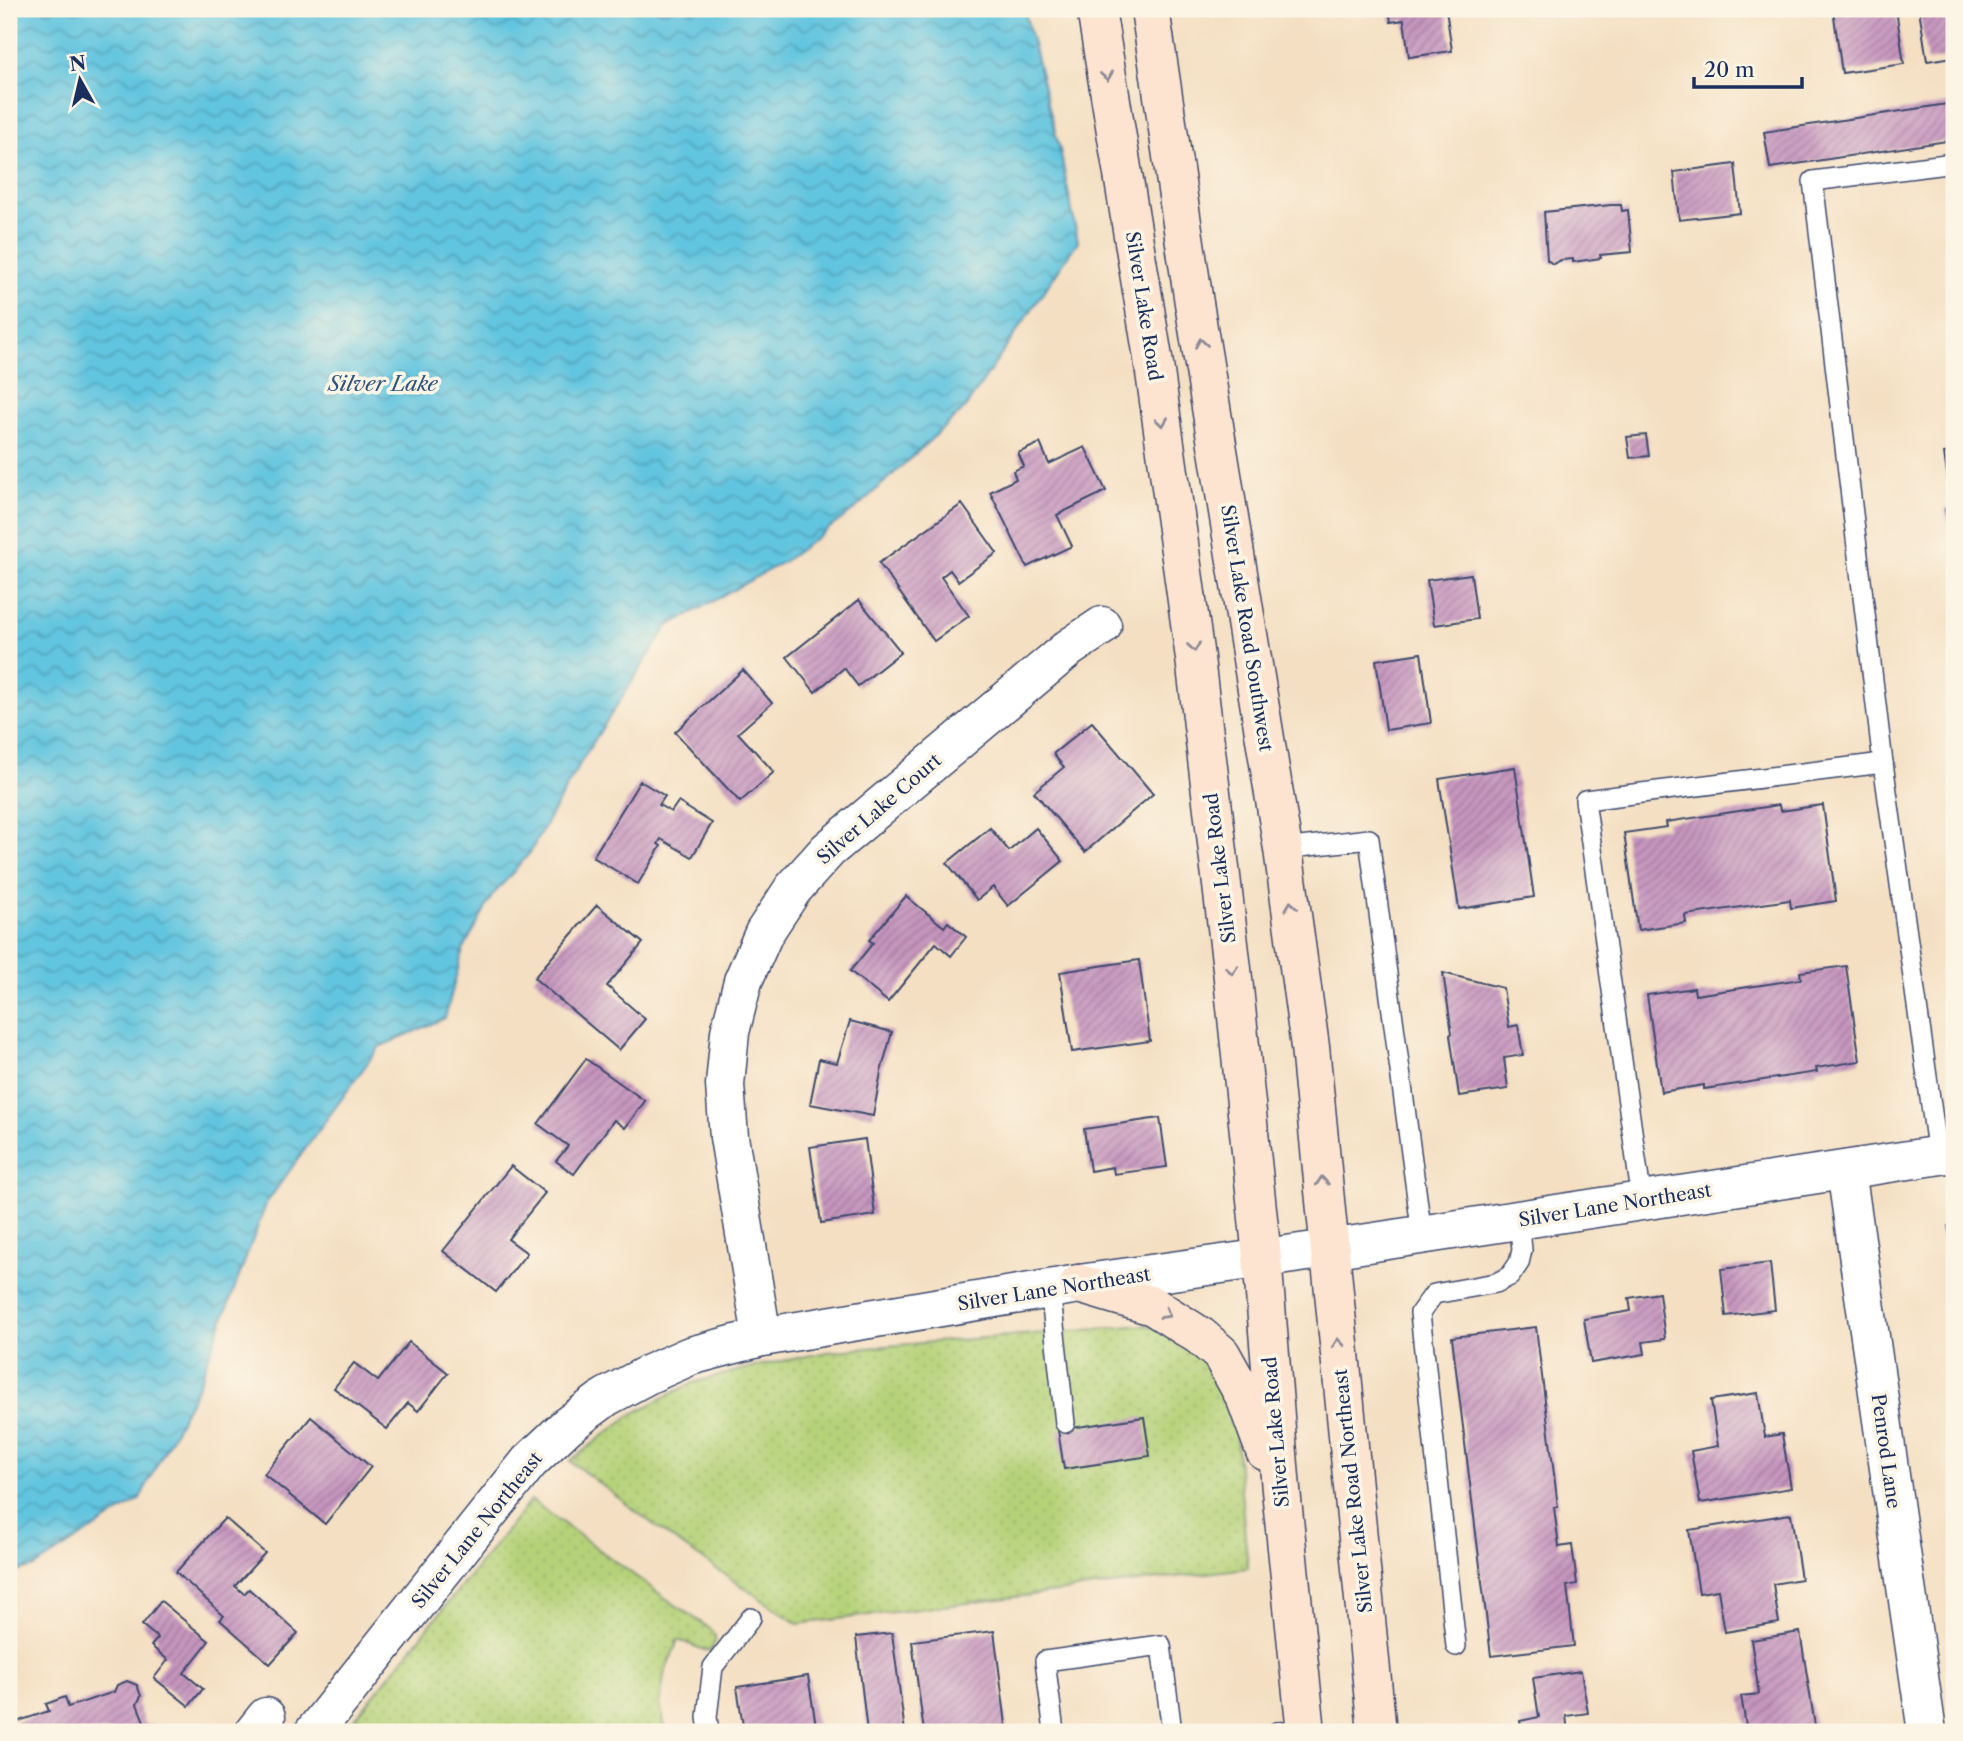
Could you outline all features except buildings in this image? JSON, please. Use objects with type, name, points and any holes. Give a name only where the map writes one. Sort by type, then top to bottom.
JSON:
[{"type":"main road","name":"Silver Lake Road","points":[[1096,9],[1153,358],[1195,658],[1233,983],[1262,1257],[1281,1490],[1296,1731]]},
{"type":"main road","name":"Silver Lake Road Southwest","points":[[1150,9],[1194,303],[1283,849],[1310,1047],[1329,1249]]},
{"type":"main road","name":"Silver Lake Road Northeast","points":[[1329,1249],[1377,1732]]},
{"type":"main road","points":[[1065,1286],[1153,1306],[1200,1336],[1222,1354],[1245,1397],[1281,1490]]},
{"type":"street","name":"Silver Lake Court","points":[[762,1337],[729,1137],[725,1085],[730,1032],[739,993],[764,933],[793,889],[828,850],[1069,648],[1102,626]]},
{"type":"street","name":"Silver Lane Northeast","points":[[314,1732],[529,1462],[567,1426],[606,1397],[690,1356],[762,1337],[1065,1286],[1329,1249],[1946,1154]]},
{"type":"street","name":"Penrod Lane","points":[[1846,1170],[1927,1732]]},
{"type":"lane","points":[[1946,1154],[1883,763],[1813,181],[1954,163]]},
{"type":"lane","points":[[1642,1201],[1586,800],[1883,763]]},
{"type":"lane","points":[[1283,849],[1369,839],[1422,1235]]},
{"type":"lane","points":[[1456,1646],[1420,1313],[1434,1294],[1496,1283],[1510,1276],[1519,1264],[1522,1250],[1519,1219]]},
{"type":"lane","points":[[1065,1286],[1065,1423]]},
{"type":"lane","points":[[709,1732],[707,1717],[713,1667],[751,1618]]},
{"type":"lane","points":[[1054,1732],[1045,1661],[1161,1645],[1172,1732]]},
{"type":"green space","points":[[1146,1325],[1183,1339],[1227,1385],[1235,1426],[1248,1568],[798,1624],[674,1540],[570,1461],[632,1414],[692,1383],[748,1368],[827,1352]]},
{"type":"green space","points":[[531,1500],[714,1633],[715,1641],[710,1652],[678,1640],[664,1675],[660,1705],[666,1732],[344,1732]]},
{"type":"water","name":"Silver Lake","points":[[9,9],[1024,9],[1060,150],[1078,241],[965,408],[854,510],[783,562],[667,627],[582,760],[529,854],[492,896],[463,950],[445,1018],[379,1047],[267,1202],[197,1388],[139,1500],[34,1567],[9,1574]]}]
